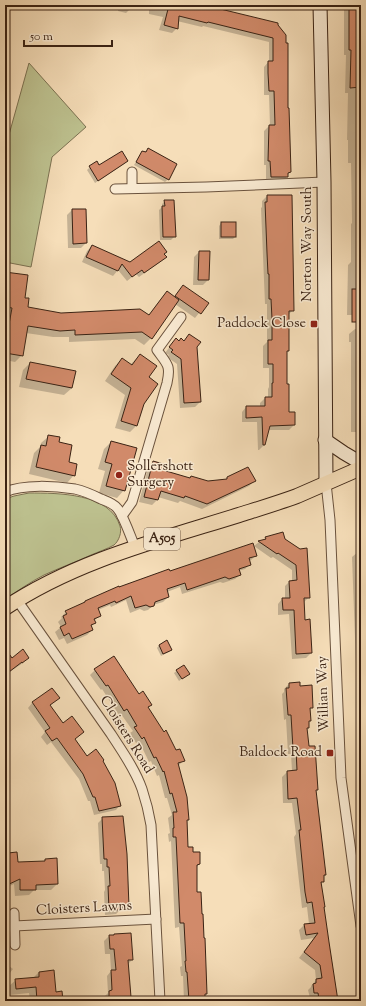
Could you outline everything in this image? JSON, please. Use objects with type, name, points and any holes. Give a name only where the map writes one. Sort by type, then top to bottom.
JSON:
[{"type":"main road","name":"A505","points":[[5,608],[47,584],[90,564],[135,547],[295,496],[361,468]]},
{"type":"street","name":"Norton Way South","points":[[320,5],[324,182],[326,483]]},
{"type":"street","points":[[132,172],[132,188]]},
{"type":"street","points":[[115,189],[324,182]]},
{"type":"street","points":[[122,516],[132,502],[167,383],[169,373],[168,364],[157,350],[181,317]]},
{"type":"street","points":[[326,440],[361,463]]},
{"type":"street","name":"Willian Way","points":[[326,483],[330,520],[341,778],[361,926]]},
{"type":"street","points":[[5,492],[35,486],[76,490],[91,494],[111,503],[118,508],[135,547]]},
{"type":"street","name":"Cloisters Road","points":[[17,600],[111,734],[126,757],[142,787],[151,825],[160,1001]]},
{"type":"street","points":[[14,913],[15,945]]},
{"type":"street","name":"Cloisters Lawns","points":[[14,926],[156,919]]},
{"type":"green space","points":[[29,63],[86,127],[52,157],[31,267],[5,262],[5,149]]},
{"type":"green space","points":[[29,493],[82,497],[106,507],[114,515],[121,528],[119,539],[114,545],[44,575],[5,599],[5,499]]},
{"type":"building","points":[[169,5],[204,5],[278,23],[286,35],[286,43],[288,43],[288,108],[291,172],[288,173],[288,177],[271,177],[270,161],[268,161],[269,125],[275,125],[274,91],[269,91],[268,73],[268,61],[273,61],[273,38],[179,16],[178,29],[164,25]]},
{"type":"building","points":[[349,5],[361,5],[361,87],[350,88],[351,50],[349,50]]},
{"type":"building","points":[[148,148],[177,164],[169,180],[136,162],[142,151],[146,152]]},
{"type":"building","points":[[122,151],[128,161],[98,181],[89,166],[97,161],[99,165]]},
{"type":"building","points":[[267,195],[292,195],[294,311],[289,311],[287,384],[289,384],[289,412],[295,412],[295,425],[270,426],[265,445],[263,445],[262,417],[246,418],[246,406],[265,406],[265,397],[272,397],[273,364],[268,364],[268,340],[272,340],[272,319],[271,299],[269,299],[267,253],[265,202],[267,202]]},
{"type":"building","points":[[164,200],[174,200],[176,237],[163,237],[162,206],[165,206]]},
{"type":"building","points":[[72,209],[86,209],[87,243],[73,244]]},
{"type":"building","points":[[221,222],[236,222],[236,237],[221,237]]},
{"type":"building","points":[[159,241],[167,252],[164,254],[167,257],[144,273],[142,270],[132,277],[122,264],[118,271],[86,257],[92,245],[130,262]]},
{"type":"building","points":[[199,251],[210,251],[209,280],[198,280]]},
{"type":"building","points":[[5,272],[28,275],[25,298],[29,298],[28,307],[61,313],[140,309],[149,315],[167,291],[179,300],[152,339],[142,332],[75,335],[75,330],[60,331],[28,326],[23,356],[5,353],[12,308],[5,307]]},
{"type":"building","points":[[183,285],[209,303],[201,314],[175,296]]},
{"type":"building","points":[[352,289],[361,289],[361,322],[352,322]]},
{"type":"building","points":[[189,334],[201,342],[197,347],[201,402],[184,403],[181,359],[171,352],[173,350],[169,347],[176,338],[179,341],[181,338],[184,341]]},
{"type":"building","points":[[140,354],[157,366],[149,377],[158,384],[144,404],[137,426],[121,421],[131,388],[111,374],[122,358],[132,365]]},
{"type":"building","points":[[30,362],[76,371],[72,388],[26,379]]},
{"type":"building","points":[[48,435],[60,437],[59,442],[72,445],[69,462],[77,464],[75,476],[36,467],[41,445],[46,446]]},
{"type":"building","name":"Sollershott Surgery","points":[[111,441],[137,448],[125,491],[106,486],[112,464],[105,462]]},
{"type":"building","points":[[153,461],[167,465],[166,471],[190,478],[191,476],[208,481],[227,479],[227,477],[248,467],[256,481],[207,504],[185,496],[184,498],[161,491],[158,500],[144,497]]},
{"type":"building","points":[[283,532],[285,539],[300,549],[307,548],[310,598],[304,598],[305,620],[310,619],[312,653],[296,654],[294,610],[283,610],[282,598],[290,598],[289,581],[297,580],[296,565],[258,541],[266,539],[265,537]]},
{"type":"building","points":[[253,543],[257,556],[249,558],[251,565],[239,569],[241,575],[229,579],[225,577],[187,590],[185,583],[167,589],[169,597],[155,602],[154,606],[150,607],[146,605],[135,608],[131,596],[116,603],[115,601],[98,608],[101,616],[94,619],[96,623],[91,625],[93,630],[72,639],[69,633],[64,636],[60,627],[66,624],[63,616],[67,614],[65,611],[85,601],[119,586],[169,569],[170,571]]},
{"type":"building","points":[[167,640],[172,650],[163,654],[159,645]]},
{"type":"building","points":[[5,648],[12,658],[23,649],[29,658],[5,675]]},
{"type":"building","points":[[114,656],[139,694],[143,691],[152,705],[148,707],[164,732],[166,730],[176,750],[180,749],[185,761],[178,763],[187,797],[189,820],[187,820],[188,847],[193,847],[193,852],[200,852],[200,864],[197,865],[197,892],[201,892],[205,938],[207,994],[205,994],[205,1001],[189,1001],[185,961],[184,923],[180,923],[176,837],[173,837],[173,812],[177,812],[172,793],[170,794],[164,771],[163,772],[156,757],[154,758],[144,737],[142,739],[134,727],[137,726],[127,709],[124,711],[108,685],[106,686],[94,669]]},
{"type":"building","points":[[184,665],[190,674],[182,679],[176,670]]},
{"type":"building","points":[[300,682],[300,686],[312,685],[313,708],[310,708],[311,721],[309,721],[309,728],[307,728],[309,746],[315,746],[318,790],[316,790],[326,875],[324,875],[324,882],[321,882],[338,1001],[323,1001],[323,999],[319,999],[318,993],[314,993],[313,984],[316,983],[316,979],[322,978],[320,965],[304,952],[318,933],[306,935],[304,924],[315,923],[312,902],[307,903],[305,892],[299,830],[301,830],[297,798],[288,799],[287,771],[297,770],[296,749],[293,749],[291,715],[288,715],[286,688],[289,688],[289,683]]},
{"type":"building","points":[[52,688],[60,698],[50,705],[63,723],[72,716],[84,732],[75,739],[87,756],[96,749],[104,760],[103,761],[115,783],[121,806],[99,811],[95,797],[93,797],[83,774],[57,738],[52,741],[45,731],[50,728],[32,702]]},
{"type":"building","points":[[123,816],[127,854],[129,907],[122,907],[122,910],[109,910],[109,867],[107,867],[107,859],[104,859],[102,817]]},
{"type":"building","points":[[17,852],[18,862],[45,861],[45,859],[57,858],[58,884],[36,885],[36,890],[20,890],[20,879],[5,886],[5,868],[9,866],[8,853]]},
{"type":"building","points":[[131,933],[133,960],[128,960],[131,997],[127,998],[127,1001],[109,1001],[109,991],[112,990],[111,970],[116,970],[114,949],[110,949],[109,935]]},
{"type":"building","points":[[54,970],[56,992],[62,991],[63,1001],[37,1001],[36,987],[16,989],[15,979],[39,977],[39,972]]},
{"type":"place","name":"Paddock Close","points":[[314,324]]},
{"type":"place","name":"Sollershott Surgery","points":[[119,475]]},
{"type":"place","name":"Baldock Road","points":[[330,753]]}]
